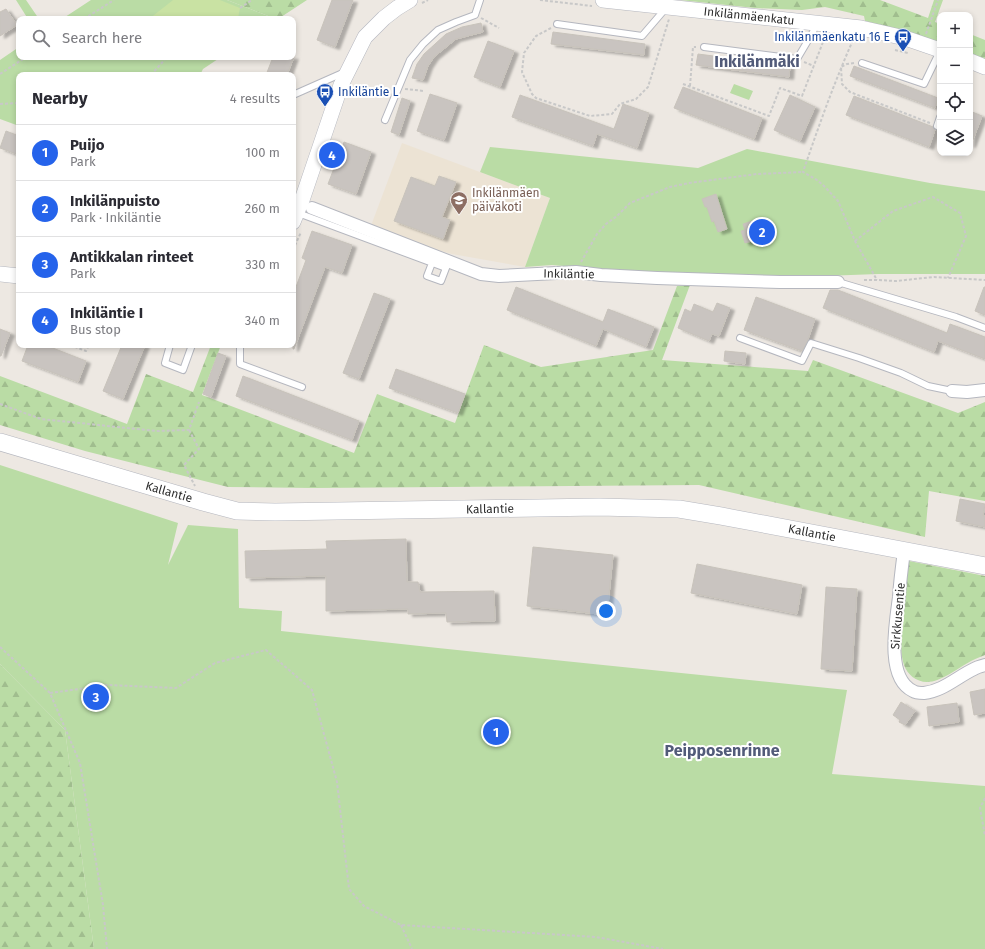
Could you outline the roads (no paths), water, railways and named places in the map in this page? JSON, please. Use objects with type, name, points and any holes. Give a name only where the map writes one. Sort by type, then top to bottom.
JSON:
[{"type":"main road","name":"Kallantie","points":[[0,442],[237,511],[275,512],[599,507],[679,509],[985,566]]},
{"type":"street","name":"Inkilänmäenkatu","points":[[603,0],[668,11],[861,28],[905,38],[937,50]]},
{"type":"street","points":[[303,215],[302,200],[341,85],[365,37],[384,18],[397,8],[416,2]]},
{"type":"street","points":[[973,62],[985,67]]},
{"type":"street","name":"Inkiläntie","points":[[303,215],[481,274],[499,276],[576,272],[600,275],[678,279],[838,282]]},
{"type":"street","points":[[0,274],[16,276]]},
{"type":"street","points":[[952,391],[967,392],[985,390]]},
{"type":"street","name":"Sirkkusentie","points":[[904,551],[894,656],[898,675],[902,682],[907,688],[915,692],[932,692],[973,669],[985,665]]},
{"type":"lane","points":[[385,120],[410,60],[423,44],[438,30],[475,15],[480,0]]},
{"type":"lane","points":[[557,24],[642,36],[668,11]]},
{"type":"lane","points":[[704,47],[797,59],[813,32],[816,23]]},
{"type":"lane","points":[[862,63],[924,84],[937,57]]},
{"type":"lane","points":[[296,94],[348,70]]},
{"type":"lane","points":[[303,215],[432,263]]},
{"type":"lane","points":[[838,282],[956,317],[985,328]]},
{"type":"lane","points":[[740,338],[802,361],[811,343],[894,370],[928,386],[952,391]]},
{"type":"lane","points":[[169,348],[165,363],[183,370],[191,348]]},
{"type":"lane","points":[[240,348],[240,364],[302,387]]},
{"type":"place","name":"Inkilänmäenkatu 16 E","points":[[903,52]]},
{"type":"place","name":"Inkiläntie L","points":[[325,107]]},
{"type":"place","name":"Inkiläntie I","points":[[332,155]]},
{"type":"place","name":"Inkilänmäen päiväkoti","points":[[459,215]]},
{"type":"place","name":"Inkilänpuisto","points":[[762,232]]},
{"type":"place","name":"Antikkalan rinteet","points":[[96,697]]},
{"type":"place","name":"Puijo","points":[[496,732]]},
{"type":"district","name":"Inkilänmäki","points":[[757,61]]},
{"type":"district","name":"Peipposenrinne","points":[[722,750]]}]
